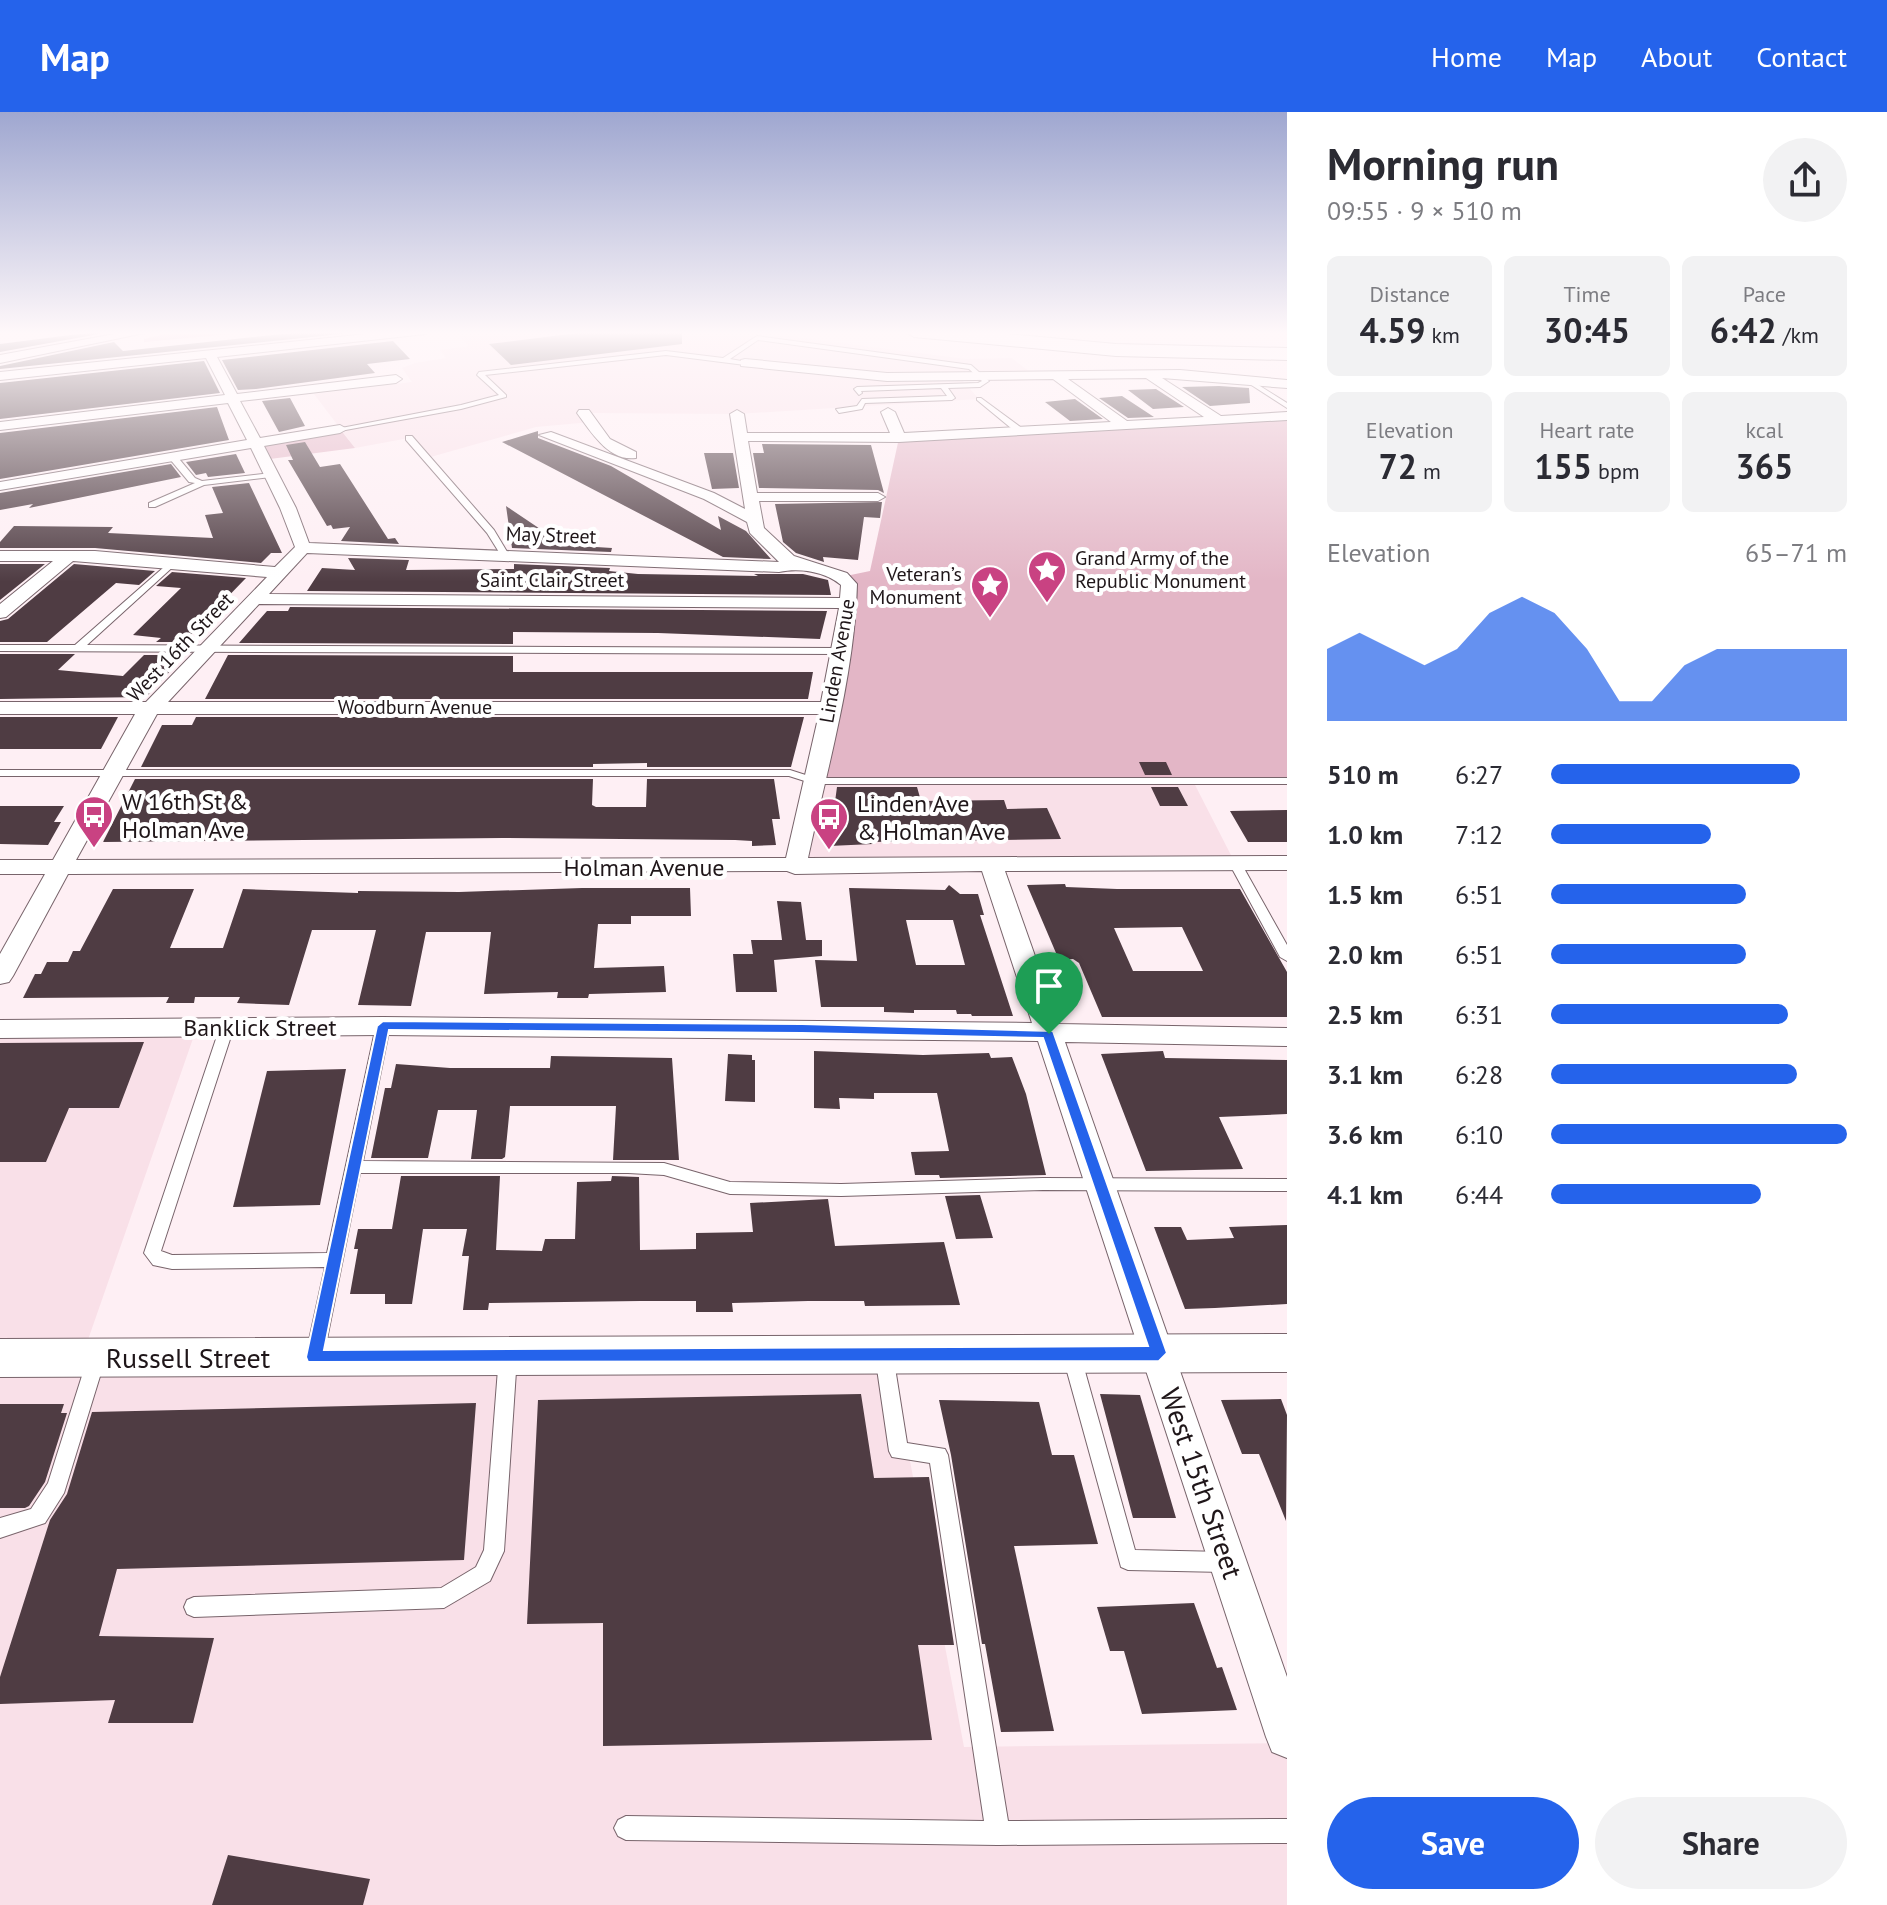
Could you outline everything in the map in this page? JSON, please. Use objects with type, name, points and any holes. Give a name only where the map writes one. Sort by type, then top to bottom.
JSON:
[{"type":"street","points":[[0,426],[97,415]]},
{"type":"street","points":[[239,415],[271,475],[303,548]]},
{"type":"street","points":[[585,415],[605,442],[689,477],[704,486],[709,496]]},
{"type":"street","name":"Linden Avenue","points":[[737,415],[756,530],[788,559],[841,577],[849,584],[849,603],[830,708],[795,867]]},
{"type":"street","points":[[889,415],[899,438]]},
{"type":"street","points":[[1110,415],[1124,425]]},
{"type":"street","points":[[1210,415],[1218,420]]},
{"type":"street","points":[[742,437],[899,438],[1287,416]]},
{"type":"street","points":[[0,486],[340,429]]},
{"type":"street","points":[[546,435],[709,496],[754,520]]},
{"type":"street","points":[[749,497],[878,497]]},
{"type":"street","name":"May Street","points":[[303,548],[779,567],[798,563]]},
{"type":"street","name":"West 16th Street","points":[[0,976],[143,717],[303,548]]},
{"type":"street","points":[[0,556],[70,555],[281,573]]},
{"type":"street","points":[[1,610],[70,555]]},
{"type":"street","name":"Saint Clair Street","points":[[256,599],[849,603]]},
{"type":"street","name":"Woodburn Avenue","points":[[0,708],[830,708]]},
{"type":"street","name":"Holman Avenue","points":[[0,867],[795,867],[1287,863]]},
{"type":"street","name":"West 15th Street","points":[[992,865],[1287,1737]]},
{"type":"street","name":"Banklick Street","points":[[0,1029],[383,1026],[802,1028],[1287,1037]]},
{"type":"street","name":"Russell Street","points":[[0,1358],[1287,1353]]},
{"type":"lane","points":[[340,429],[419,415]]},
{"type":"lane","points":[[999,415],[1020,431]]},
{"type":"lane","points":[[409,438],[491,532],[505,555]]},
{"type":"lane","points":[[172,456],[192,480],[202,483]]},
{"type":"lane","points":[[152,505],[202,483],[271,475]]},
{"type":"lane","points":[[79,647],[172,563]]},
{"type":"lane","points":[[0,648],[840,651]]},
{"type":"lane","points":[[0,773],[790,773],[814,781],[1287,781]]},
{"type":"lane","points":[[1235,863],[1287,957]]},
{"type":"lane","points":[[314,1357],[383,1026]]},
{"type":"lane","points":[[227,1027],[152,1253],[159,1260],[172,1262],[334,1260]]},
{"type":"lane","points":[[352,1167],[628,1167],[664,1169],[730,1188],[1287,1185]]},
{"type":"lane","points":[[1071,1354],[1128,1560],[1229,1562]]},
{"type":"lane","points":[[884,1355],[899,1451],[938,1455],[998,1833]]},
{"type":"lane","points":[[194,1607],[444,1598],[483,1574],[494,1551],[508,1356]]},
{"type":"lane","points":[[0,1528],[38,1516],[57,1487],[97,1357]]},
{"type":"lane","points":[[626,1828],[998,1833],[1287,1831]]},
{"type":"shaded area","points":[[330,415],[586,415],[591,422],[536,427],[427,458],[409,438],[355,448]]},
{"type":"shaded area","points":[[1287,416],[1287,781],[814,781],[849,603],[841,577],[870,571],[899,438]]},
{"type":"shaded area","points":[[340,429],[355,448],[262,460],[253,443]]},
{"type":"shaded area","points":[[814,781],[1193,781],[1235,863],[795,867]]},
{"type":"shaded area","points":[[197,1027],[82,1357],[890,1355],[964,1747],[1287,1743],[1287,1905],[0,1905],[0,1029]]},
{"type":"building","points":[[0,415],[37,415],[0,419]]},
{"type":"building","points":[[153,415],[220,415],[229,440],[0,479],[0,433]]},
{"type":"building","points":[[269,415],[299,415],[305,426],[279,432]]},
{"type":"building","points":[[1062,415],[1097,415],[1103,419],[1070,421]]},
{"type":"building","points":[[1123,415],[1154,417],[1128,418]]},
{"type":"building","points":[[538,431],[538,438],[611,466],[721,530],[718,516],[746,531],[771,559],[723,557],[502,442]]},
{"type":"building","points":[[305,442],[320,467],[340,464],[388,539],[395,538],[399,544],[341,541],[350,527],[333,529],[331,525],[327,526],[288,460],[293,460],[286,445]]},
{"type":"building","points":[[762,444],[871,445],[884,493],[878,490],[759,488],[753,453],[764,453]]},
{"type":"building","points":[[704,453],[733,453],[739,488],[712,489]]},
{"type":"building","points":[[236,454],[245,473],[208,477],[206,473],[196,475],[186,462]]},
{"type":"building","points":[[171,464],[181,477],[29,508],[33,504],[0,510],[0,493]]},
{"type":"building","points":[[249,483],[282,553],[271,553],[261,563],[95,548],[0,548],[0,542],[14,526],[113,527],[108,533],[213,538],[205,515],[223,513],[212,487]]},
{"type":"building","points":[[882,502],[880,518],[864,517],[858,560],[823,557],[824,562],[796,553],[783,542],[775,504]]},
{"type":"building","points":[[506,506],[564,545],[612,548],[611,552],[512,548]]},
{"type":"building","points":[[348,558],[409,560],[406,570],[514,569],[514,564],[610,568],[609,571],[638,574],[803,574],[828,580],[831,595],[307,591],[322,568],[355,570]]},
{"type":"building","points":[[0,564],[45,564],[0,600]]},
{"type":"building","points":[[74,564],[155,571],[139,585],[116,583],[47,642],[0,642],[0,621],[8,619]]},
{"type":"building","points":[[172,572],[246,578],[184,642],[156,642],[161,638],[133,635],[181,588],[156,586]]},
{"type":"building","points":[[290,607],[827,611],[820,639],[513,632],[513,644],[239,643],[267,611],[288,611]]},
{"type":"building","points":[[0,654],[75,654],[58,670],[123,676],[144,655],[173,655],[162,666],[173,668],[146,697],[0,699]]},
{"type":"building","points":[[228,655],[513,656],[513,672],[813,672],[808,699],[205,699]]},
{"type":"building","points":[[0,717],[118,717],[101,749],[0,749]]},
{"type":"building","points":[[196,717],[804,717],[791,767],[647,767],[647,763],[593,764],[593,767],[141,767],[162,725],[192,725]]},
{"type":"building","points":[[1139,762],[1166,762],[1172,775],[1145,775]]},
{"type":"building","points":[[135,779],[593,779],[592,805],[646,807],[647,779],[774,779],[780,819],[772,819],[776,845],[752,846],[752,841],[735,840],[502,838],[103,842]]},
{"type":"building","points":[[837,787],[917,787],[921,801],[1004,800],[1007,809],[1047,808],[1061,839],[871,842],[873,844],[829,846]]},
{"type":"building","points":[[1151,787],[1178,787],[1188,806],[1160,806]]},
{"type":"building","points":[[0,806],[64,806],[54,822],[61,822],[48,845],[0,844]]},
{"type":"building","points":[[1287,810],[1287,842],[1248,842],[1230,811]]},
{"type":"building","points":[[949,885],[960,894],[978,894],[984,915],[980,915],[1013,1016],[972,1016],[957,1014],[956,1010],[914,1010],[914,1013],[884,1012],[884,1007],[821,1007],[815,960],[857,961],[849,888],[945,890]],"holes":[[[906,920],[953,920],[965,965],[916,965]]]},
{"type":"building","points":[[1027,885],[1240,889],[1287,972],[1287,1017],[1102,1017],[1079,963],[1073,959],[1059,960]],"holes":[[[1182,927],[1203,971],[1133,971],[1114,928]]]},
{"type":"building","points":[[690,888],[691,916],[631,916],[631,924],[598,924],[594,968],[664,966],[666,992],[589,994],[588,998],[557,998],[558,992],[484,994],[491,932],[426,932],[411,1006],[358,1005],[376,930],[312,930],[289,1005],[237,1003],[240,997],[195,997],[194,1003],[166,1003],[169,997],[23,998],[35,974],[41,974],[47,962],[68,962],[73,951],[80,951],[113,889],[194,889],[170,948],[223,948],[243,889],[358,893]]},
{"type":"building","points":[[777,901],[801,902],[806,940],[822,940],[822,956],[774,960],[777,992],[736,992],[733,954],[753,954],[751,940],[782,940]]},
{"type":"building","points":[[144,1042],[119,1108],[69,1108],[46,1162],[0,1162],[0,1043]]},
{"type":"building","points":[[814,1051],[923,1055],[989,1053],[991,1058],[1012,1057],[1026,1094],[1046,1175],[940,1178],[939,1175],[915,1175],[911,1152],[949,1151],[937,1093],[874,1093],[874,1099],[839,1098],[840,1109],[814,1108]]},
{"type":"building","points":[[1163,1051],[1165,1058],[1287,1060],[1287,1114],[1219,1117],[1243,1169],[1146,1171],[1101,1054]]},
{"type":"building","points":[[728,1054],[752,1055],[752,1060],[755,1060],[755,1102],[725,1101]]},
{"type":"building","points":[[551,1056],[672,1058],[679,1160],[613,1160],[616,1106],[510,1106],[505,1157],[502,1159],[471,1159],[477,1110],[438,1110],[428,1158],[371,1158],[385,1088],[391,1088],[396,1064],[450,1068],[550,1068]]},
{"type":"building","points":[[346,1069],[320,1205],[233,1207],[267,1071]]},
{"type":"building","points":[[401,1176],[500,1176],[496,1250],[542,1251],[545,1239],[575,1239],[577,1182],[611,1181],[612,1176],[639,1177],[640,1250],[696,1249],[696,1233],[753,1232],[750,1203],[828,1199],[835,1246],[944,1242],[960,1305],[865,1306],[864,1301],[732,1303],[733,1312],[696,1312],[696,1301],[640,1301],[489,1303],[488,1310],[463,1310],[469,1256],[462,1256],[467,1229],[423,1229],[412,1304],[385,1304],[385,1294],[350,1294],[358,1249],[354,1249],[358,1229],[392,1229]]},
{"type":"building","points":[[980,1195],[993,1238],[956,1239],[945,1196]]},
{"type":"building","points":[[1287,1225],[1287,1304],[1185,1309],[1154,1227],[1181,1227],[1187,1240],[1234,1238],[1229,1227]]},
{"type":"building","points":[[861,1394],[874,1478],[929,1477],[954,1645],[918,1645],[932,1740],[603,1746],[603,1623],[527,1624],[538,1400]]},
{"type":"building","points":[[1100,1394],[1140,1395],[1176,1518],[1133,1518]]},
{"type":"building","points":[[1281,1399],[1287,1415],[1286,1521],[1259,1454],[1242,1454],[1221,1400]]},
{"type":"building","points":[[939,1400],[1039,1402],[1052,1455],[1074,1455],[1098,1544],[1014,1546],[1054,1731],[1001,1732],[985,1644],[982,1644]]},
{"type":"building","points":[[476,1403],[464,1560],[117,1569],[99,1636],[214,1638],[193,1723],[108,1723],[115,1700],[0,1704],[0,1677],[50,1520],[67,1494],[92,1412]]},
{"type":"building","points":[[0,1404],[64,1404],[61,1413],[67,1413],[45,1482],[25,1508],[0,1508]]},
{"type":"building","points":[[1194,1603],[1217,1668],[1222,1667],[1237,1710],[1142,1714],[1124,1651],[1110,1651],[1097,1607]]},
{"type":"building","points":[[228,1855],[370,1879],[363,1905],[212,1905]]},
{"type":"place","name":"Grand Army of the Republic Monument","points":[[1047,604]]},
{"type":"place","name":"Veteran’s Monument","points":[[990,619]]},
{"type":"place","name":"W 16th St & Holman Ave","points":[[94,849]]},
{"type":"place","name":"Linden Ave & Holman Ave","points":[[829,851]]},
{"type":"route","points":[[383,1026],[802,1028],[1049,1034],[1159,1353],[314,1357],[383,1026]]}]
